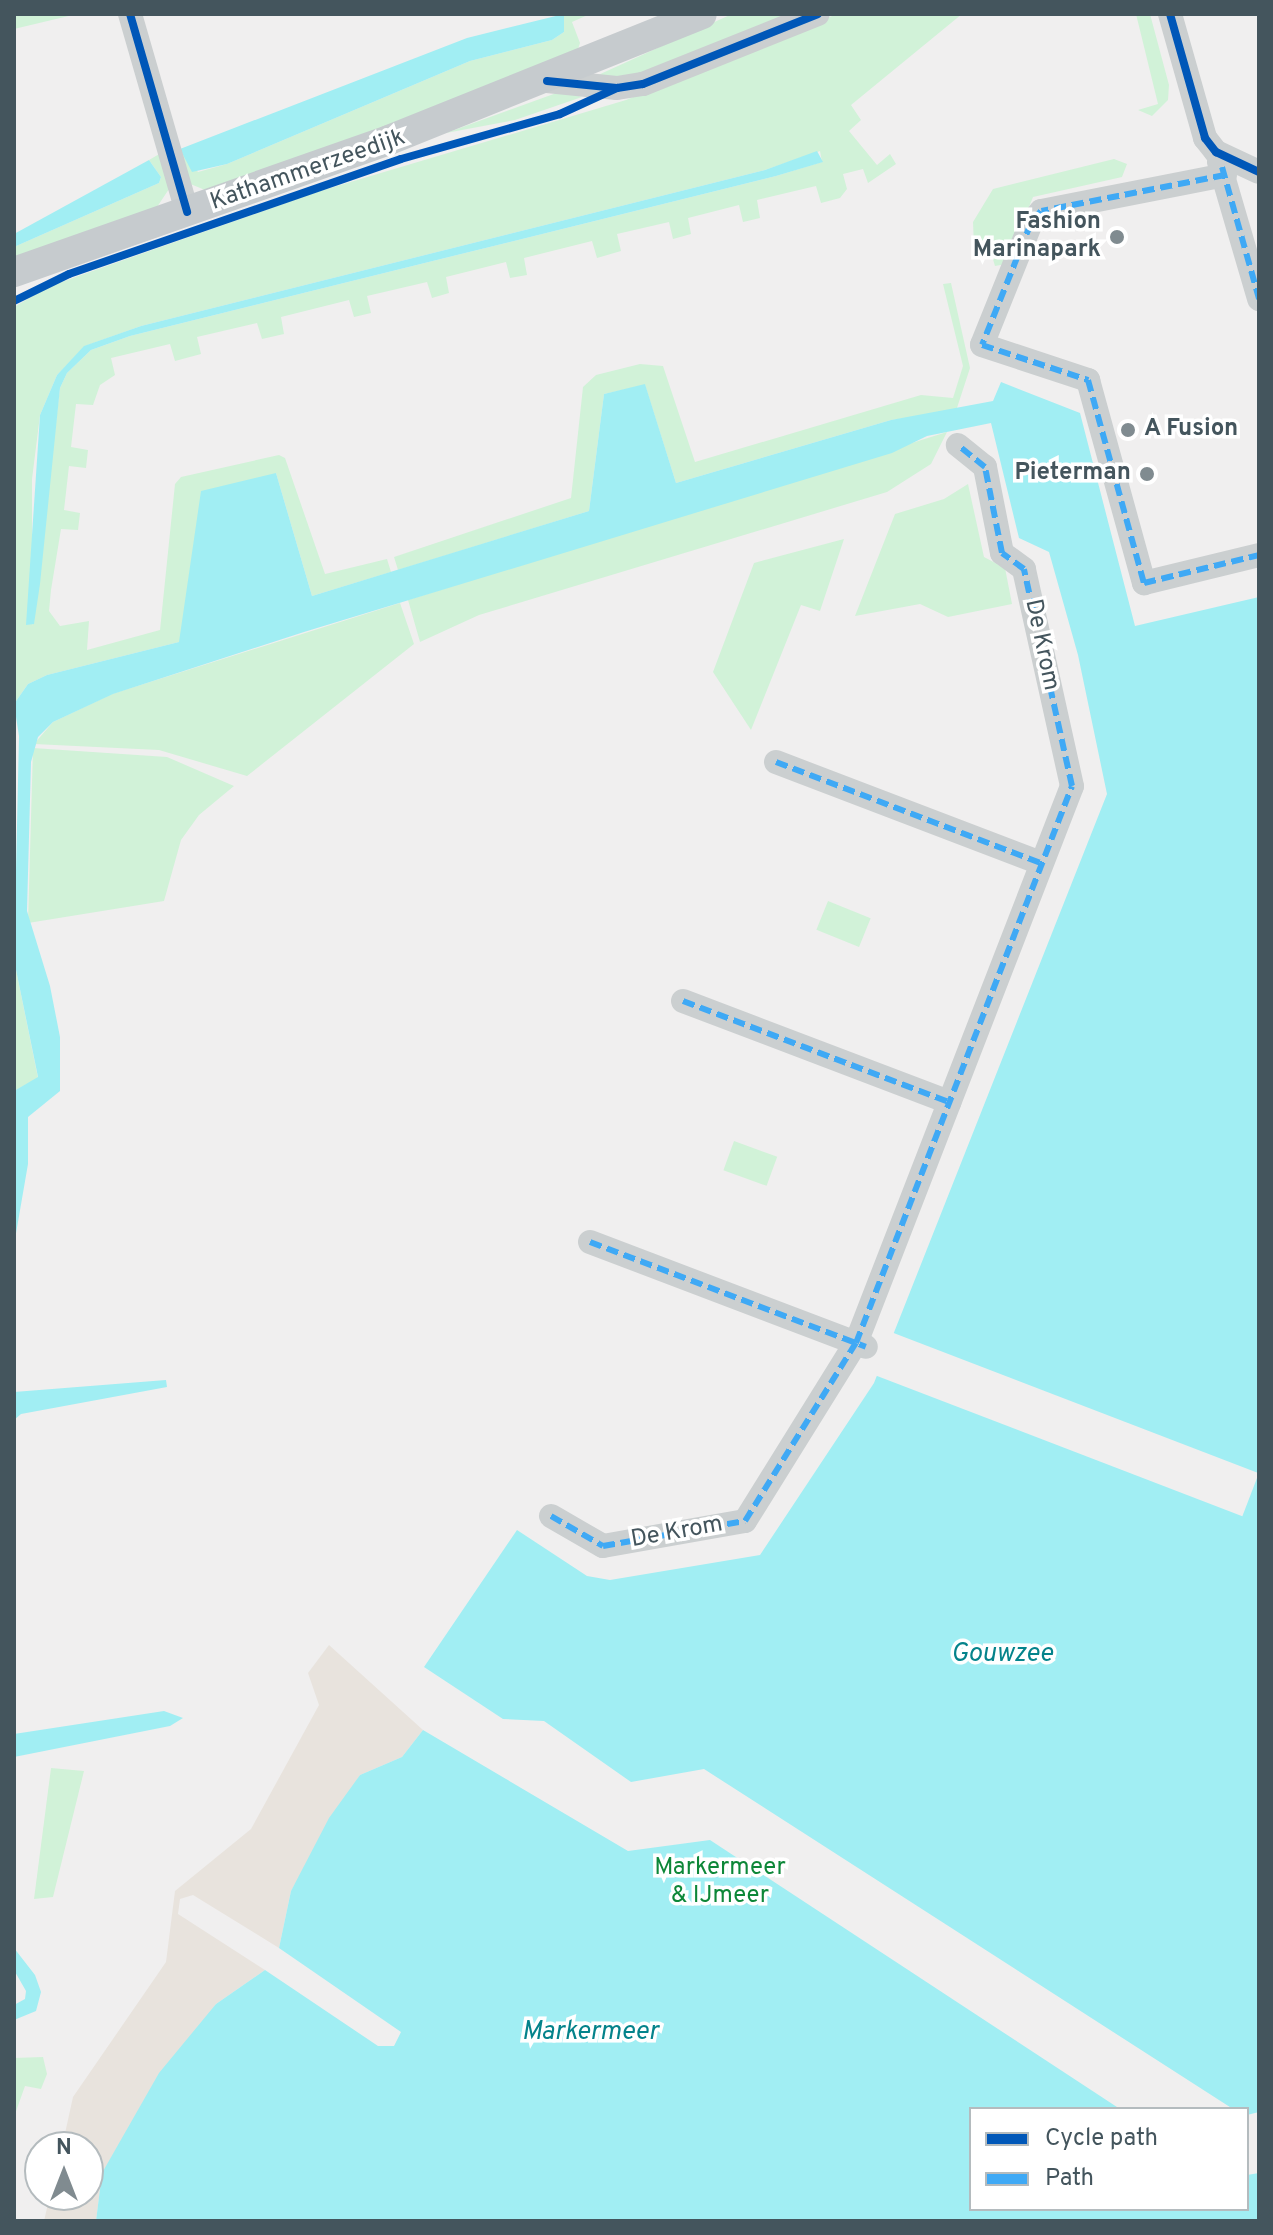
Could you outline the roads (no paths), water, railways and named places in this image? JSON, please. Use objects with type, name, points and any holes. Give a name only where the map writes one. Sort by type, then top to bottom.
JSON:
[{"type":"main road","name":"Kathammerzeedijk","points":[[14,272],[547,81],[702,14]]},
{"type":"street","name":"Kathammerzeedijk","points":[[130,14],[187,212]]},
{"type":"street","points":[[547,81],[617,88],[643,84],[818,14]]},
{"type":"street","points":[[1170,14],[1188,92],[1220,163],[1259,299]]},
{"type":"street","points":[[1259,172],[1220,163],[1041,211],[1031,223],[982,345],[1088,380],[1144,583],[1259,555]]},
{"type":"street","name":"De Krom","points":[[551,1516],[603,1546],[745,1521],[861,1345],[949,1102],[1072,786],[1024,569],[1002,553],[985,467],[958,445]]},
{"type":"street","points":[[776,762],[1041,863]]},
{"type":"street","points":[[683,1001],[949,1102]]},
{"type":"street","points":[[590,1242],[861,1345]]},
{"type":"water","points":[[564,14],[564,32],[552,40],[470,61],[227,164],[192,172],[180,149],[467,38]]},
{"type":"water","points":[[817,151],[823,162],[776,176],[130,336],[91,350],[67,373],[60,388],[40,584],[34,624],[26,625],[40,415],[57,375],[84,346],[141,326],[765,170]]},
{"type":"water","points":[[149,160],[161,177],[159,183],[14,247],[14,234]]},
{"type":"water","name":"Gouwzee","points":[[1001,382],[1080,413],[1135,626],[1259,597],[1259,2112],[1249,2114],[1249,2107],[1230,2107],[704,1769],[631,1782],[544,1721],[503,1719],[424,1667],[517,1530],[587,1576],[610,1580],[760,1555],[874,1383],[1107,794],[1078,655],[1049,552],[1019,538],[991,423],[927,436],[892,453],[304,632],[113,694],[53,722],[38,737],[31,762],[27,911],[50,986],[60,1037],[60,1091],[28,1117],[28,1164],[14,1245],[14,1091],[38,1077],[14,960],[19,736],[14,704],[28,684],[47,675],[179,642],[201,491],[276,473],[312,596],[589,511],[604,394],[645,384],[676,483],[891,420],[993,401]]},
{"type":"water","points":[[166,1380],[167,1387],[21,1414],[14,1420],[14,1392]]},
{"type":"water","points":[[164,1711],[183,1718],[170,1726],[14,1757],[14,1734]]},
{"type":"water","name":"Markermeer","points":[[423,1730],[628,1851],[710,1840],[1117,2107],[969,2107],[969,2211],[1249,2211],[1249,2175],[1259,2173],[1259,2221],[96,2221],[97,2211],[104,2211],[104,2169],[159,2073],[216,2004],[265,1970],[378,2046],[394,2046],[401,2032],[279,1948],[291,1891],[329,1818],[360,1775],[402,1757]]},
{"type":"water","points":[[14,1948],[35,1975],[41,1992],[36,2011],[14,2020],[14,2005],[25,1999],[26,1991],[14,1970]]},
{"type":"place","name":"Fashion Marinapark","points":[[1117,237]]},
{"type":"place","name":"A Fusion","points":[[1128,430]]},
{"type":"place","name":"Pieterman","points":[[1147,474]]},
{"type":"park label","name":"Markermeer & IJmeer","points":[[720,1883]]}]
